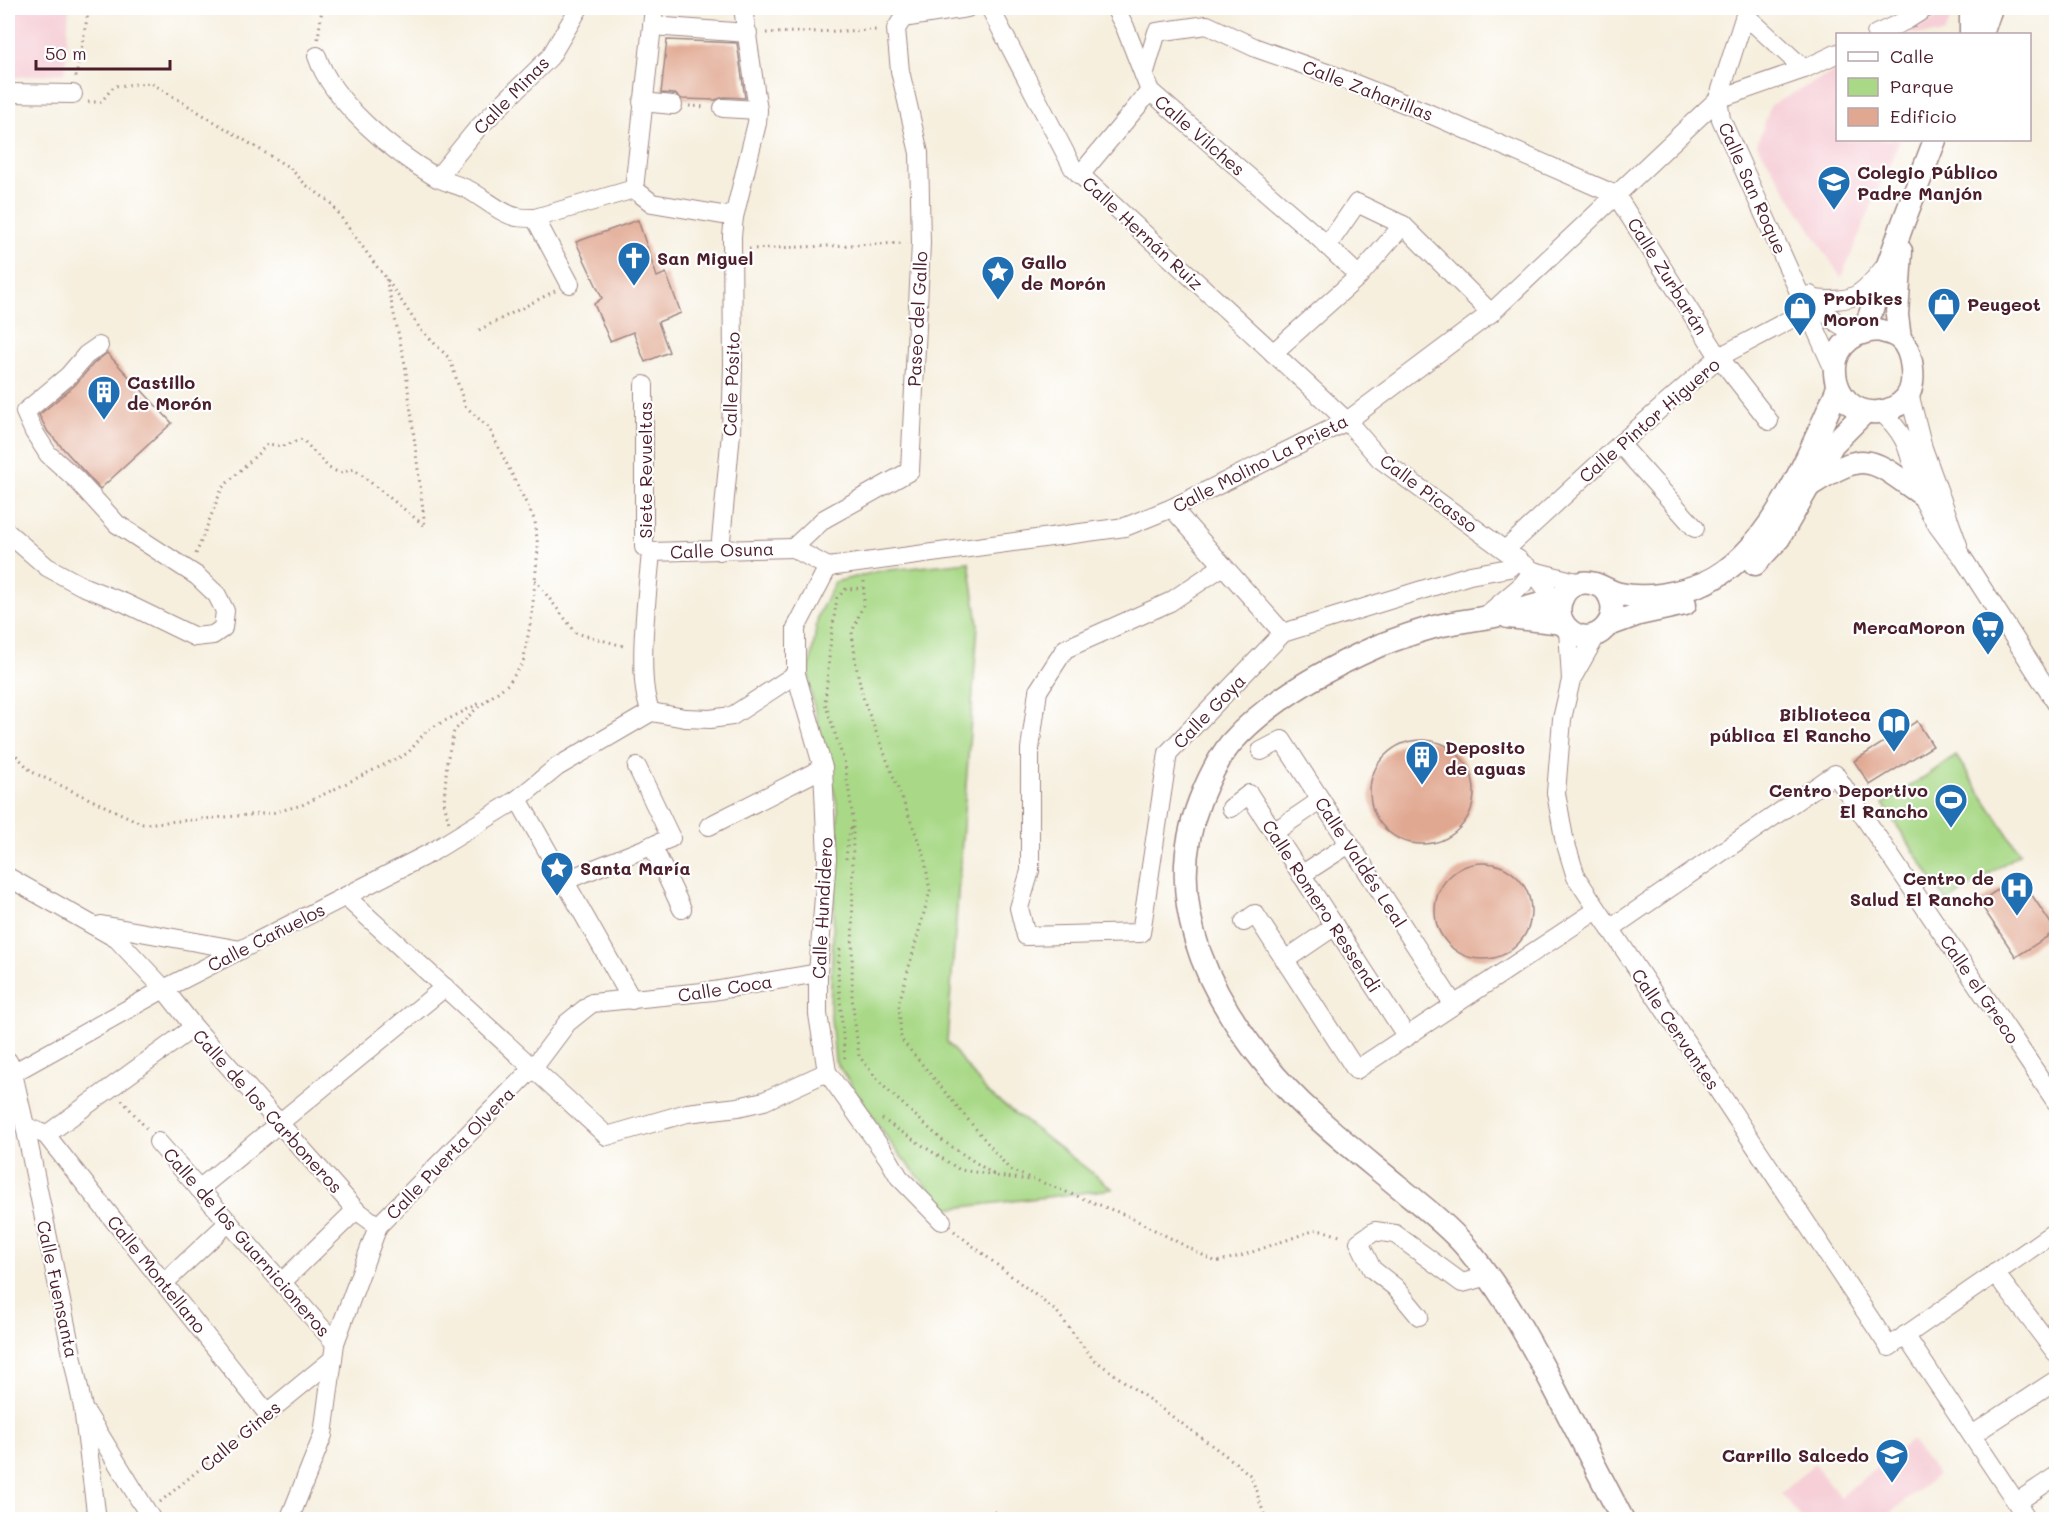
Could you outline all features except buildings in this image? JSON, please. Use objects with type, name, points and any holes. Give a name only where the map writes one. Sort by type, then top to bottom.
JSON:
[{"type":"main road","points":[[1971,8],[1971,33]]},
{"type":"main road","points":[[1982,33],[1990,8]]},
{"type":"main road","points":[[1862,332],[1935,141]]},
{"type":"main road","points":[[1900,339],[1877,330],[1862,332],[1848,339],[1840,348],[1836,359],[1837,380],[1844,398],[1853,406],[1873,412],[1892,409],[1909,393],[1913,380],[1910,362],[1900,339],[1897,315],[1903,223]]},
{"type":"main road","points":[[1561,611],[1569,588],[1581,583],[1597,584],[1621,594],[1650,595],[1678,592],[1706,582],[1728,569],[1755,543],[1778,511],[1803,467],[1837,380]]},
{"type":"main road","points":[[1561,611],[1581,636],[1708,596],[1736,580],[1779,538],[1833,444],[1873,412]]},
{"type":"main road","points":[[1810,485],[1834,470],[1871,461],[1894,474],[1921,494]]},
{"type":"main road","points":[[1603,629],[1613,610],[1609,594],[1604,588]]},
{"type":"main road","points":[[1561,611],[1490,617],[1436,627],[1379,646],[1322,674],[1278,702],[1251,723],[1231,743],[1219,760],[1207,780],[1195,812],[1185,875],[1187,910],[1198,948],[1214,985],[1234,1021],[1263,1061],[1320,1121],[1424,1207],[1464,1244],[1489,1276],[1534,1350],[1623,1520]]},
{"type":"street","name":"Calle Minas","points":[[436,178],[477,129],[550,57],[579,8]]},
{"type":"street","name":"Calle Pósito","points":[[720,551],[732,411],[734,217],[757,123],[758,110],[743,8]]},
{"type":"street","points":[[896,29],[903,18],[967,8]]},
{"type":"street","name":"Calle Hernán Ruiz","points":[[990,8],[1073,168],[1347,421]]},
{"type":"street","name":"Calle Vilches","points":[[1115,8],[1147,83],[1359,276]]},
{"type":"street","points":[[1878,33],[1907,20],[1926,8]]},
{"type":"street","points":[[1718,99],[1741,11],[1804,69]]},
{"type":"street","points":[[634,189],[650,13],[748,33]]},
{"type":"street","name":"Calle Zaharillas","points":[[1147,83],[1158,32],[1207,16],[1256,48],[1338,77],[1423,111],[1616,195]]},
{"type":"street","name":"Paseo del Gallo","points":[[793,548],[824,519],[910,471],[921,243],[919,153],[900,71],[896,29]]},
{"type":"street","points":[[1718,99],[1804,69],[1836,54]]},
{"type":"street","points":[[317,56],[322,72],[360,119],[383,140],[436,178],[467,189],[514,217],[535,218],[634,189]]},
{"type":"street","points":[[1080,175],[1147,83]]},
{"type":"street","points":[[8,93],[75,98]]},
{"type":"street","name":"Calle Molino La Prieta","points":[[828,567],[1125,527],[1172,508],[1347,421],[1491,313],[1718,99]]},
{"type":"street","name":"Calle San Roque","points":[[1718,99],[1721,119],[1793,277],[1810,304],[1837,380]]},
{"type":"street","points":[[642,102],[673,105]]},
{"type":"street","points":[[723,108],[758,110]]},
{"type":"street","points":[[634,189],[652,203],[734,217]]},
{"type":"street","name":"Calle Zurbarán","points":[[1616,195],[1719,357],[1769,421]]},
{"type":"street","points":[[1323,242],[1357,203],[1403,225],[1491,313]]},
{"type":"street","points":[[535,218],[570,284]]},
{"type":"street","points":[[1273,353],[1359,276],[1403,225]]},
{"type":"street","points":[[1810,304],[1842,301],[1855,296],[1877,277],[1890,260]]},
{"type":"street","name":"Calle San Roque","points":[[1810,304],[1844,329],[1862,332]]},
{"type":"street","name":"Calle Pintor Higuero","points":[[1511,554],[1620,444],[1719,357],[1810,304]]},
{"type":"street","points":[[8,533],[47,567],[82,586],[125,603],[195,637],[213,635],[223,628],[225,611],[217,595],[189,572],[117,524],[76,479],[48,454],[25,412],[68,376],[86,355],[99,346]]},
{"type":"street","name":"Siete Revueltas","points":[[644,385],[644,547],[651,552]]},
{"type":"street","points":[[1909,393],[1923,448],[1961,555]]},
{"type":"street","points":[[1873,412],[1902,434],[1921,494],[1944,537],[1961,555],[2056,703]]},
{"type":"street","name":"Calle Picasso","points":[[1347,421],[1380,459],[1533,571]]},
{"type":"street","points":[[1620,444],[1695,528]]},
{"type":"street","points":[[1172,508],[1283,633]]},
{"type":"street","points":[[793,548],[828,567]]},
{"type":"street","name":"Calle Osuna","points":[[651,552],[793,548]]},
{"type":"street","points":[[651,552],[643,650],[647,703],[651,712],[685,718],[710,719],[732,716],[795,674]]},
{"type":"street","name":"Calle Goya","points":[[1223,566],[1170,602],[1065,649],[1038,691],[1030,749],[1030,871],[1019,908],[1026,936],[1141,933],[1168,753],[1283,633],[1470,575],[1509,568],[1511,554]]},
{"type":"street","name":"Calle Hundidero","points":[[828,567],[796,627],[795,674],[823,768],[827,859],[818,972],[818,1020],[827,1072],[899,1177],[942,1221]]},
{"type":"street","points":[[1533,571],[1581,583]]},
{"type":"street","points":[[1533,571],[1561,611]]},
{"type":"street","points":[[1490,617],[1533,571]]},
{"type":"street","name":"Calle Cervantes","points":[[1561,611],[1571,680]]},
{"type":"street","name":"Calle Cervantes","points":[[1603,629],[1571,680],[1562,720],[1556,793],[1564,838],[1576,876],[1889,1347],[1905,1335]]},
{"type":"street","name":"Calle Cañuelos","points":[[10,1067],[346,897],[453,839],[518,799],[557,767],[651,712]]},
{"type":"street","name":"Calle Valdés Leal","points":[[1261,752],[1282,740],[1454,1005]]},
{"type":"street","points":[[564,881],[671,838],[637,767]]},
{"type":"street","points":[[709,826],[823,768]]},
{"type":"street","name":"Calle el Greco","points":[[1610,929],[1835,774],[2056,1102]]},
{"type":"street","name":"Calle Romero Ressendi","points":[[1231,808],[1249,794],[1407,1037]]},
{"type":"street","points":[[518,799],[632,1000]]},
{"type":"street","points":[[1274,832],[1321,801]]},
{"type":"street","points":[[1301,875],[1349,844]]},
{"type":"street","points":[[652,845],[682,909]]},
{"type":"street","name":"Calle de los Carboneros","points":[[8,877],[117,939],[164,989],[194,1027],[356,1210],[378,1226]]},
{"type":"street","points":[[346,897],[607,1136],[687,1113],[738,1107],[764,1101],[827,1072]]},
{"type":"street","points":[[1244,922],[1255,914],[1356,1070],[1598,910]]},
{"type":"street","points":[[90,923],[241,950]]},
{"type":"street","points":[[1285,960],[1335,926]]},
{"type":"street","name":"Calle Coca","points":[[534,1067],[567,1023],[592,1003],[713,991],[818,972]]},
{"type":"street","points":[[199,1189],[445,987]]},
{"type":"street","points":[[25,1126],[46,1135],[110,1086],[194,1027]]},
{"type":"street","name":"Calle Fuensanta","points":[[10,1067],[14,1109],[25,1126],[83,1408],[97,1520]]},
{"type":"street","name":"Calle Puerta Olvera","points":[[289,1520],[323,1435],[334,1351],[378,1226],[534,1067]]},
{"type":"street","name":"Calle Montellano","points":[[46,1135],[267,1413]]},
{"type":"street","name":"Calle de los Guarnicioneros","points":[[158,1142],[282,1282],[334,1351]]},
{"type":"street","points":[[282,1282],[356,1210]]},
{"type":"street","points":[[164,1283],[229,1222]]},
{"type":"street","points":[[1419,1316],[1395,1287],[1372,1269],[1359,1242],[1375,1231],[1395,1234],[1462,1283],[1489,1276]]},
{"type":"street","points":[[2028,1520],[1905,1335],[2056,1231]]},
{"type":"street","points":[[1995,1273],[2056,1353]]},
{"type":"street","name":"Calle Gines","points":[[267,1413],[334,1351]]},
{"type":"street","points":[[1972,1435],[2056,1380]]},
{"type":"street","points":[[83,1408],[149,1516]]},
{"type":"street","points":[[2017,1502],[2056,1476]]},
{"type":"path","points":[[88,8],[75,98],[101,102],[114,86],[151,83],[290,168],[306,184],[330,202],[385,276],[421,330],[450,359],[465,406],[489,428],[535,521],[537,548],[535,580],[532,614],[523,663],[508,684],[454,731],[447,761],[444,802],[453,839]]},
{"type":"path","points":[[317,56],[318,27],[322,8]]},
{"type":"path","points":[[748,33],[896,29]]},
{"type":"path","points":[[673,105],[723,108]]},
{"type":"path","points":[[732,250],[921,243]]},
{"type":"path","points":[[189,572],[222,488],[268,444],[283,446],[302,440],[329,468],[339,473],[354,469],[425,526],[405,364],[385,276]]},
{"type":"path","points":[[479,330],[570,284]]},
{"type":"path","points":[[860,561],[864,603],[852,632],[856,666],[864,701],[924,855],[930,891],[899,1004],[902,1039],[1010,1170],[1128,1216],[1216,1262],[1241,1256],[1318,1229],[1359,1242]]},
{"type":"path","points":[[535,580],[576,633],[614,645],[643,650]]},
{"type":"path","points":[[864,588],[846,589],[837,598],[825,704],[845,764],[854,819],[852,998],[859,1056],[881,1084],[943,1142],[996,1176]]},
{"type":"path","points":[[8,747],[32,772],[143,824],[272,813],[302,806],[408,753],[427,730],[489,699]]},
{"type":"path","points":[[846,862],[848,840],[854,819]]},
{"type":"path","points":[[840,939],[838,972],[846,1099]]},
{"type":"path","points":[[110,1086],[158,1142]]},
{"type":"path","points":[[874,1113],[960,1170],[1038,1181]]},
{"type":"path","points":[[942,1221],[1057,1312],[1092,1358],[1251,1476],[1266,1520]]},
{"type":"path","name":"Calle Gines","points":[[149,1516],[267,1413]]},
{"type":"path","points":[[994,1511],[1004,1520]]},
{"type":"shaded area","points":[[8,8],[69,8],[65,73],[8,78]]},
{"type":"shaded area","points":[[1955,9],[1944,33],[1908,33]]},
{"type":"shaded area","name":"Colegio Público Padre Manjón","points":[[1836,71],[1836,141],[1900,141],[1841,278],[1757,144],[1771,105]]},
{"type":"shaded area","name":"Carrillo Salcedo","points":[[1911,1440],[1938,1475],[1886,1516],[1888,1519],[1802,1519],[1781,1493],[1814,1464],[1840,1497]]},
{"type":"green space","points":[[969,562],[978,624],[947,1042],[987,1092],[1113,1189],[946,1209],[894,1148],[835,1061],[830,1008],[838,809],[808,681],[818,615],[835,582],[879,571]]},
{"type":"green space","name":"Centro Deportivo El Rancho","points":[[1956,756],[2020,853],[1947,902],[1883,804]]},
{"type":"place","name":"Colegio Público Padre Manjón","points":[[1834,211]]},
{"type":"place","name":"San Miguel","points":[[634,287]]},
{"type":"place","name":"Gallo de Morón","points":[[998,301]]},
{"type":"place","name":"Peugeot","points":[[1944,333]]},
{"type":"place","name":"Probikes Moron","points":[[1800,337]]},
{"type":"place","name":"Castillo de Morón","points":[[104,421]]},
{"type":"place","name":"MercaMoron","points":[[1988,656]]},
{"type":"place","name":"Biblioteca pública El Rancho","points":[[1894,753]]},
{"type":"place","name":"Deposito de aguas","points":[[1422,786]]},
{"type":"place","name":"Centro Deportivo El Rancho","points":[[1951,829]]},
{"type":"place","name":"Santa María","points":[[557,897]]},
{"type":"place","name":"Centro de Salud El Rancho","points":[[2017,917]]},
{"type":"place","name":"Carrillo Salcedo","points":[[1892,1484]]}]
